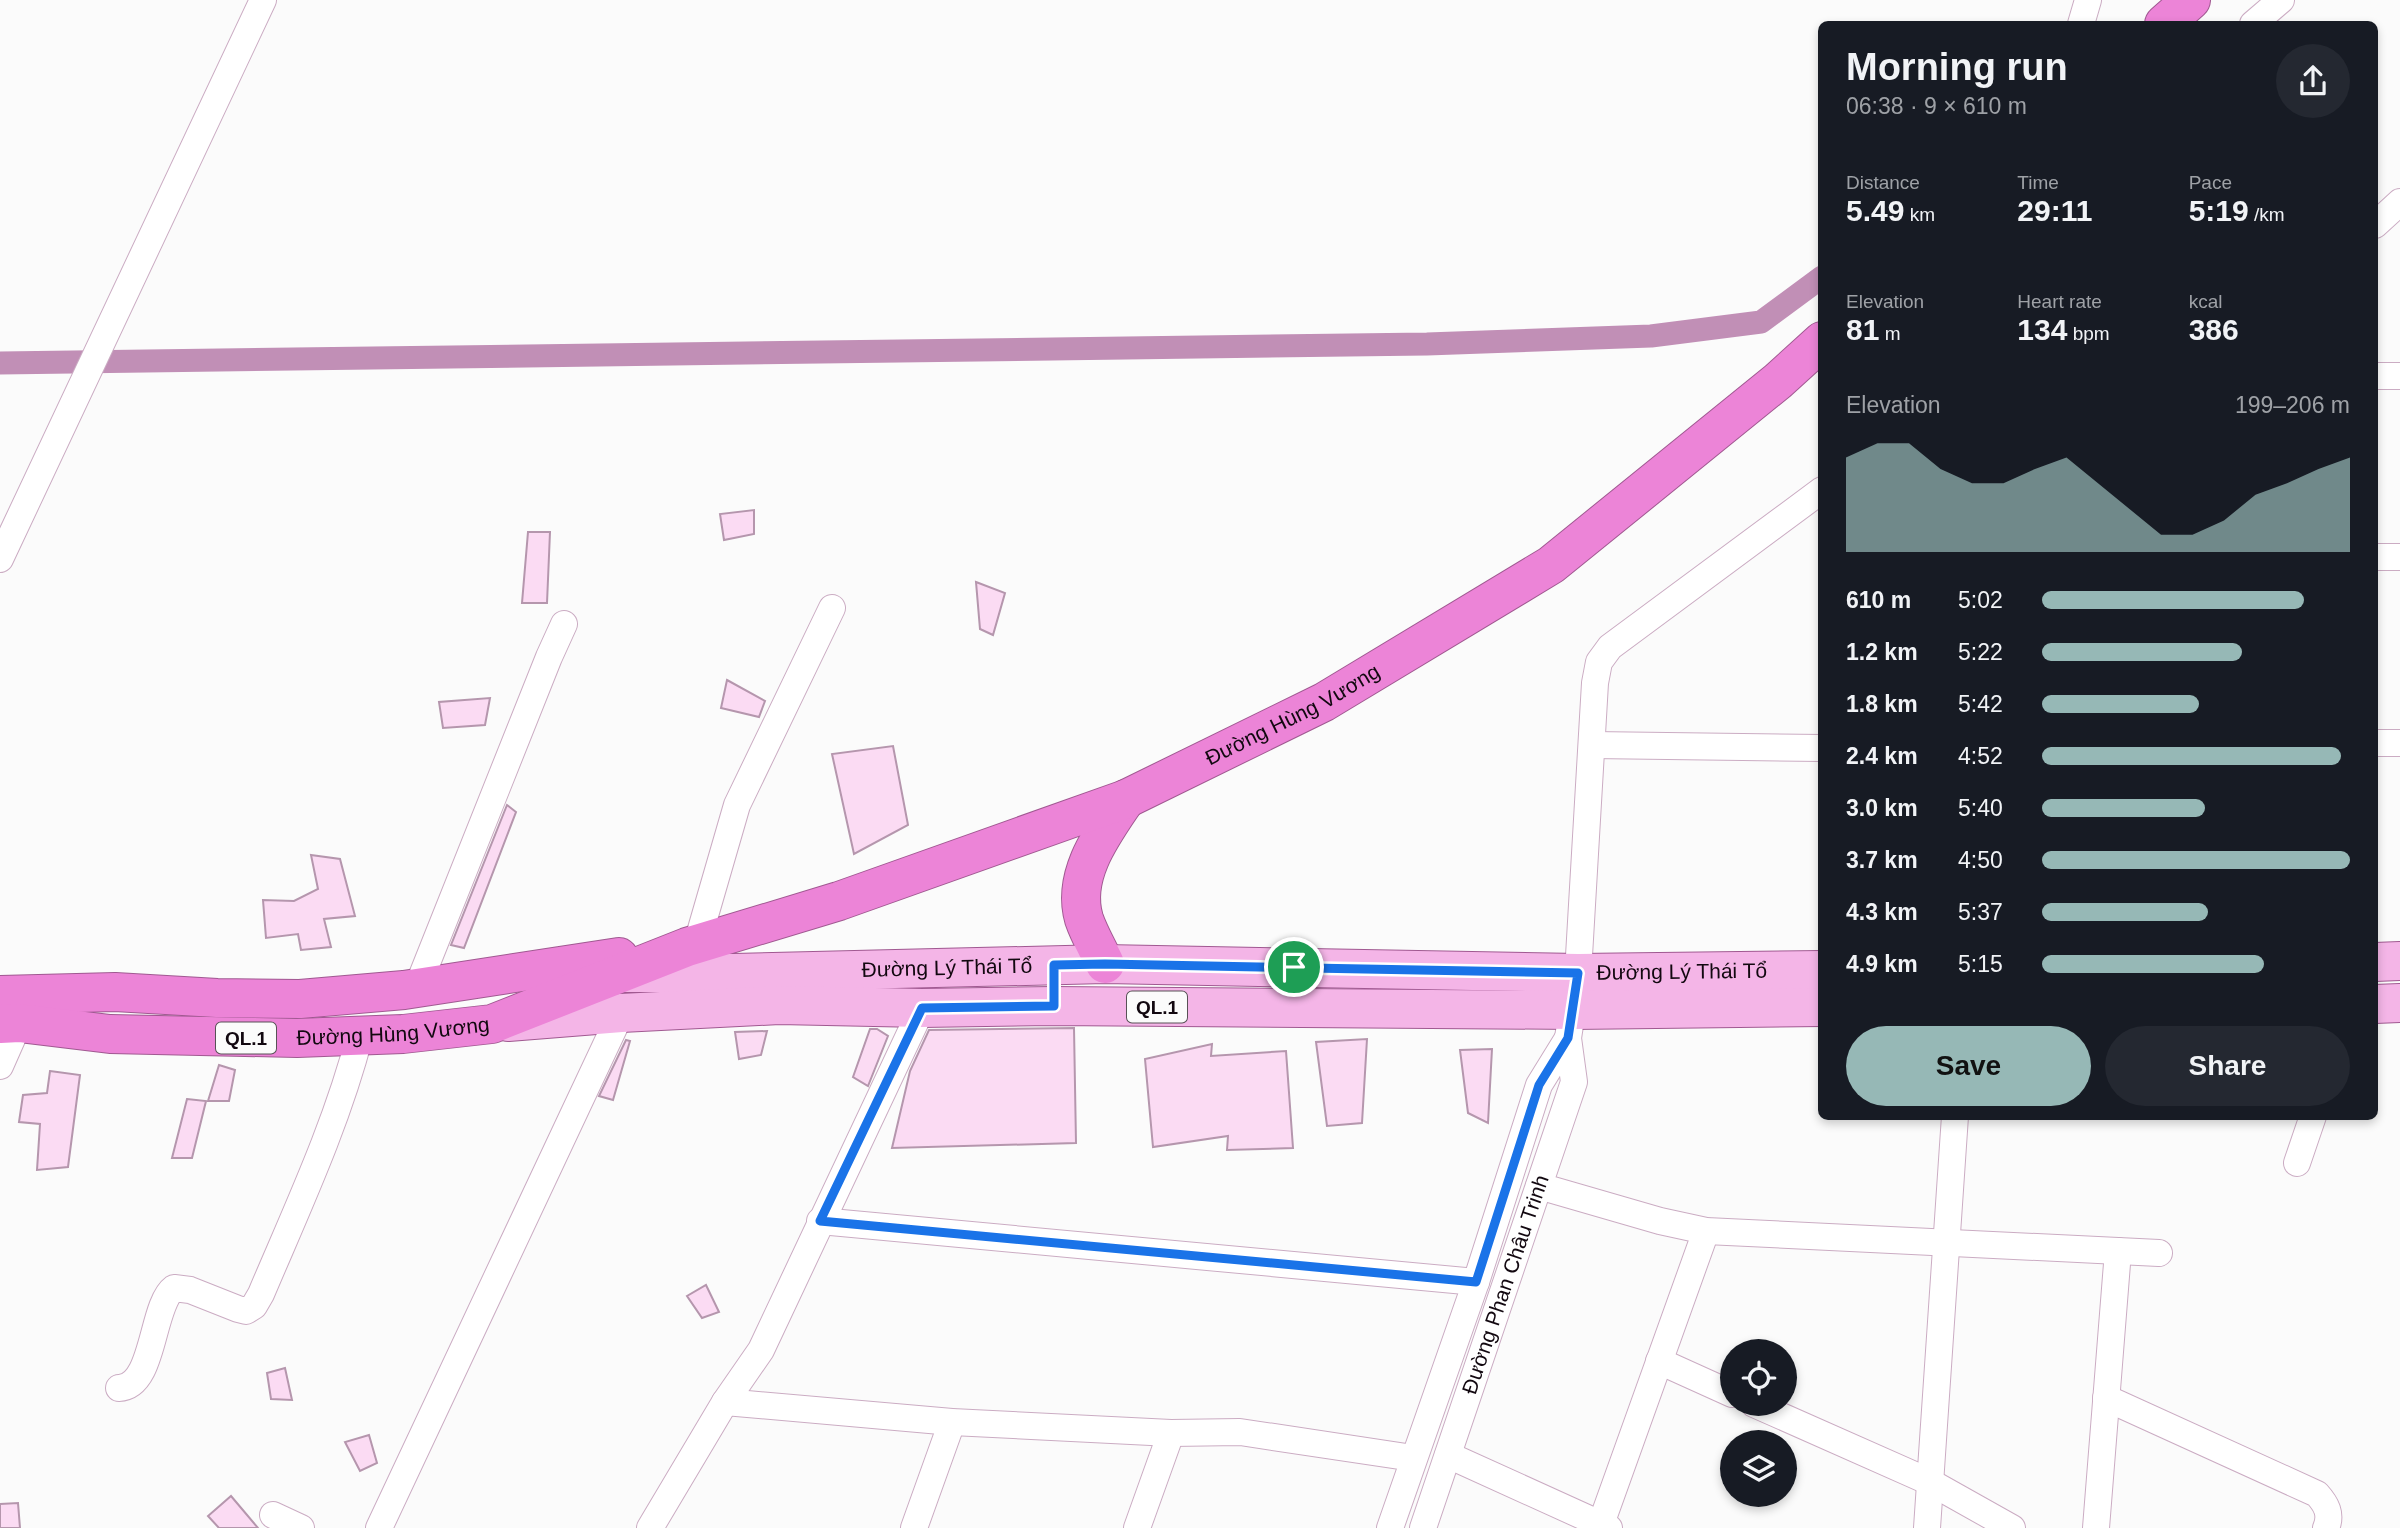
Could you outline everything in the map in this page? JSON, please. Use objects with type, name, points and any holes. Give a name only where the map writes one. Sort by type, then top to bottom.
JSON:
[{"type":"highway","points":[[2167,21],[2191,0]]},
{"type":"highway","name":"Đường Hùng Vương","points":[[6,1014],[110,1034],[176,1037],[297,1038],[402,1034],[492,1024],[692,945],[839,901],[1126,799],[1324,702],[1551,565],[1778,382],[1818,345]]},
{"type":"highway","points":[[1105,964],[1084,919],[1081,893],[1086,869],[1100,840],[1126,799]]},
{"type":"highway","name":"Đường Hùng Vương","points":[[6,1014],[115,992],[217,998],[299,999],[417,988],[692,945]]},
{"type":"main road","points":[[2378,962],[2400,961]]},
{"type":"main road","name":"Đường Lý Thái Tổ","points":[[491,977],[1105,964],[1573,1007],[1818,971]]},
{"type":"main road","points":[[1054,965],[1054,1006]]},
{"type":"main road","points":[[2378,1004],[2400,1003]]},
{"type":"main road","name":"Đường Lý Thái Tổ","points":[[492,1024],[621,1013],[779,1005],[922,1008],[1818,1007]]},
{"type":"street","points":[[0,559],[263,0]]},
{"type":"street","points":[[2082,21],[2088,0]]},
{"type":"street","points":[[2256,21],[2281,0]]},
{"type":"street","points":[[2378,222],[2400,202]]},
{"type":"street","points":[[2378,376],[2400,376]]},
{"type":"street","points":[[1573,1007],[1595,683],[1599,663],[1610,647],[1818,493]]},
{"type":"street","points":[[2378,557],[2400,557]]},
{"type":"street","points":[[692,945],[737,805],[832,608]]},
{"type":"street","points":[[417,988],[548,657],[564,624]]},
{"type":"street","points":[[2378,743],[2400,743]]},
{"type":"street","points":[[1592,745],[1818,748]]},
{"type":"street","name":"Đường Phan Châu Trinh","points":[[1423,1528],[1574,1082],[1573,1007]]},
{"type":"street","name":"Đường Phan Châu Trinh","points":[[1390,1528],[1476,1282],[1539,1085],[1573,1007]]},
{"type":"street","points":[[650,1528],[725,1402],[761,1350],[922,1008]]},
{"type":"street","points":[[379,1528],[621,1013]]},
{"type":"street","points":[[0,1066],[6,1014]]},
{"type":"street","points":[[119,1388],[125,1388],[140,1373],[167,1296],[174,1288],[190,1290],[246,1311],[254,1306],[309,1182],[351,1071],[360,1035]]},
{"type":"street","points":[[1927,1528],[1955,1120]]},
{"type":"street","points":[[2298,1163],[2312,1120]]},
{"type":"street","points":[[1539,1186],[1660,1221],[1706,1231],[2159,1253]]},
{"type":"street","points":[[820,1221],[1476,1282]]},
{"type":"street","points":[[1448,1455],[1605,1526],[1706,1231]]},
{"type":"street","points":[[2096,1528],[2118,1251]]},
{"type":"street","points":[[1659,1362],[1720,1389]]},
{"type":"street","points":[[2106,1398],[2317,1494],[2327,1506],[2329,1522],[2326,1528]]},
{"type":"street","points":[[725,1402],[952,1422],[1171,1433],[1240,1432],[1413,1458]]},
{"type":"street","points":[[1781,1416],[1930,1482],[2012,1528]]},
{"type":"street","points":[[914,1528],[952,1422]]},
{"type":"street","points":[[1137,1528],[1171,1433]]},
{"type":"street","points":[[273,1516],[301,1528]]},
{"type":"building","points":[[754,510],[754,534],[724,540],[720,514]]},
{"type":"building","points":[[528,532],[550,532],[547,603],[522,603]]},
{"type":"building","points":[[976,582],[1005,593],[993,635],[980,629]]},
{"type":"building","points":[[727,680],[765,701],[759,717],[721,708]]},
{"type":"building","points":[[490,698],[485,725],[443,728],[439,702]]},
{"type":"building","points":[[893,746],[908,825],[854,854],[832,754]]},
{"type":"building","points":[[507,805],[516,812],[464,948],[451,945]]},
{"type":"building","points":[[311,855],[340,859],[355,916],[324,919],[331,947],[301,950],[298,934],[266,938],[263,900],[294,901],[318,889]]},
{"type":"building","points":[[1074,1028],[1076,1143],[892,1148],[910,1071],[929,1030]]},
{"type":"building","points":[[870,1029],[877,1029],[888,1036],[868,1086],[853,1077]]},
{"type":"building","points":[[767,1031],[761,1055],[739,1059],[735,1032]]},
{"type":"building","points":[[1367,1039],[1362,1123],[1327,1126],[1316,1042]]},
{"type":"building","points":[[626,1040],[630,1041],[613,1100],[599,1096]]},
{"type":"building","points":[[1212,1044],[1211,1056],[1286,1051],[1293,1148],[1227,1150],[1228,1136],[1153,1147],[1145,1059]]},
{"type":"building","points":[[1492,1049],[1488,1123],[1468,1113],[1460,1050]]},
{"type":"building","points":[[219,1065],[235,1070],[229,1101],[208,1101]]},
{"type":"building","points":[[50,1071],[80,1075],[68,1167],[37,1170],[40,1124],[19,1122],[23,1095],[47,1093]]},
{"type":"building","points":[[187,1099],[206,1101],[192,1158],[172,1158]]},
{"type":"building","points":[[706,1285],[719,1312],[702,1318],[687,1296]]},
{"type":"building","points":[[285,1368],[292,1400],[271,1399],[267,1373]]},
{"type":"building","points":[[369,1435],[377,1463],[360,1471],[345,1442]]},
{"type":"building","points":[[231,1496],[258,1528],[219,1528],[208,1516]]},
{"type":"building","points":[[18,1503],[20,1528],[0,1528],[0,1504]]},
{"type":"waterway","points":[[0,363],[1427,344],[1651,336],[1761,322],[1818,280]]},
{"type":"route","points":[[1054,965],[1294,967],[1578,973],[1568,1038],[1539,1085],[1476,1282],[820,1221],[922,1008],[1054,1006],[1054,965]]}]
